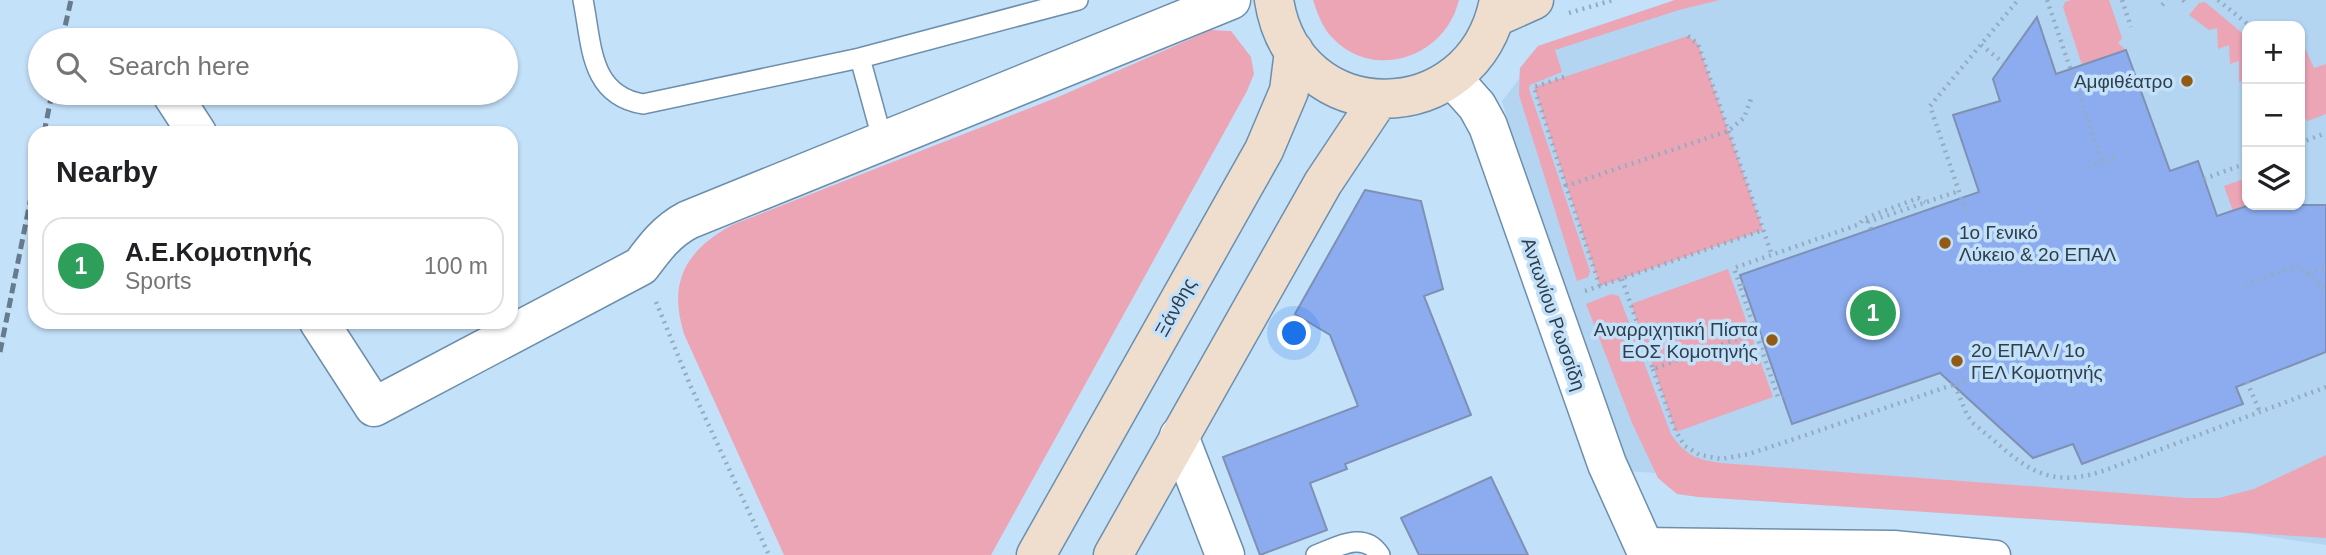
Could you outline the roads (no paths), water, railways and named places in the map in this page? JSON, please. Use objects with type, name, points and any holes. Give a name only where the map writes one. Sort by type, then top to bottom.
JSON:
[{"type":"main road","points":[[1273,0],[1278,21],[1294,51],[1309,69],[1342,90],[1379,99],[1417,95],[1452,78],[1467,66],[1479,51],[1489,35],[1497,8],[1549,7]]},
{"type":"main road","name":"Ξάνθης","points":[[1035,555],[1264,150],[1289,91],[1294,51]]},
{"type":"main road","points":[[1113,555],[1323,183],[1379,99]]},
{"type":"street","points":[[324,329],[374,407],[641,266],[661,239],[680,224],[1230,0]]},
{"type":"street","name":"Αντωνίου Ρωσσίδη","points":[[1452,78],[1478,106],[1488,126],[1606,464],[1644,548]]},
{"type":"street","points":[[179,105],[192,126]]},
{"type":"street","points":[[1180,436],[1225,555]]},
{"type":"street","points":[[1644,548],[1899,550],[1996,555]]},
{"type":"lane","points":[[583,0],[597,72],[604,85],[628,102],[643,104],[860,58],[1078,0]]},
{"type":"lane","points":[[860,58],[883,142]]},
{"type":"lane","points":[[1316,555],[1356,541],[1367,543],[1380,555]]},
{"type":"railway","points":[[65,28],[71,0]]},
{"type":"railway","points":[[45,126],[50,105]]},
{"type":"railway","points":[[0,352],[28,212]]},
{"type":"place","name":"Αμφιθέατρο","points":[[2187,81]]},
{"type":"place","name":"1ο Γενικό Λύκειο & 2ο ΕΠΑΛ","points":[[1945,243]]},
{"type":"place","name":"Α.Ε.Κομοτηνής","points":[[1873,313]]},
{"type":"place","name":"Αναρριχητική Πίστα ΕΟΣ Κομοτηνής","points":[[1772,340]]},
{"type":"place","name":"2ο ΕΠΑΛ / 1ο ΓΕΛ Κομοτηνής","points":[[1957,361]]}]
